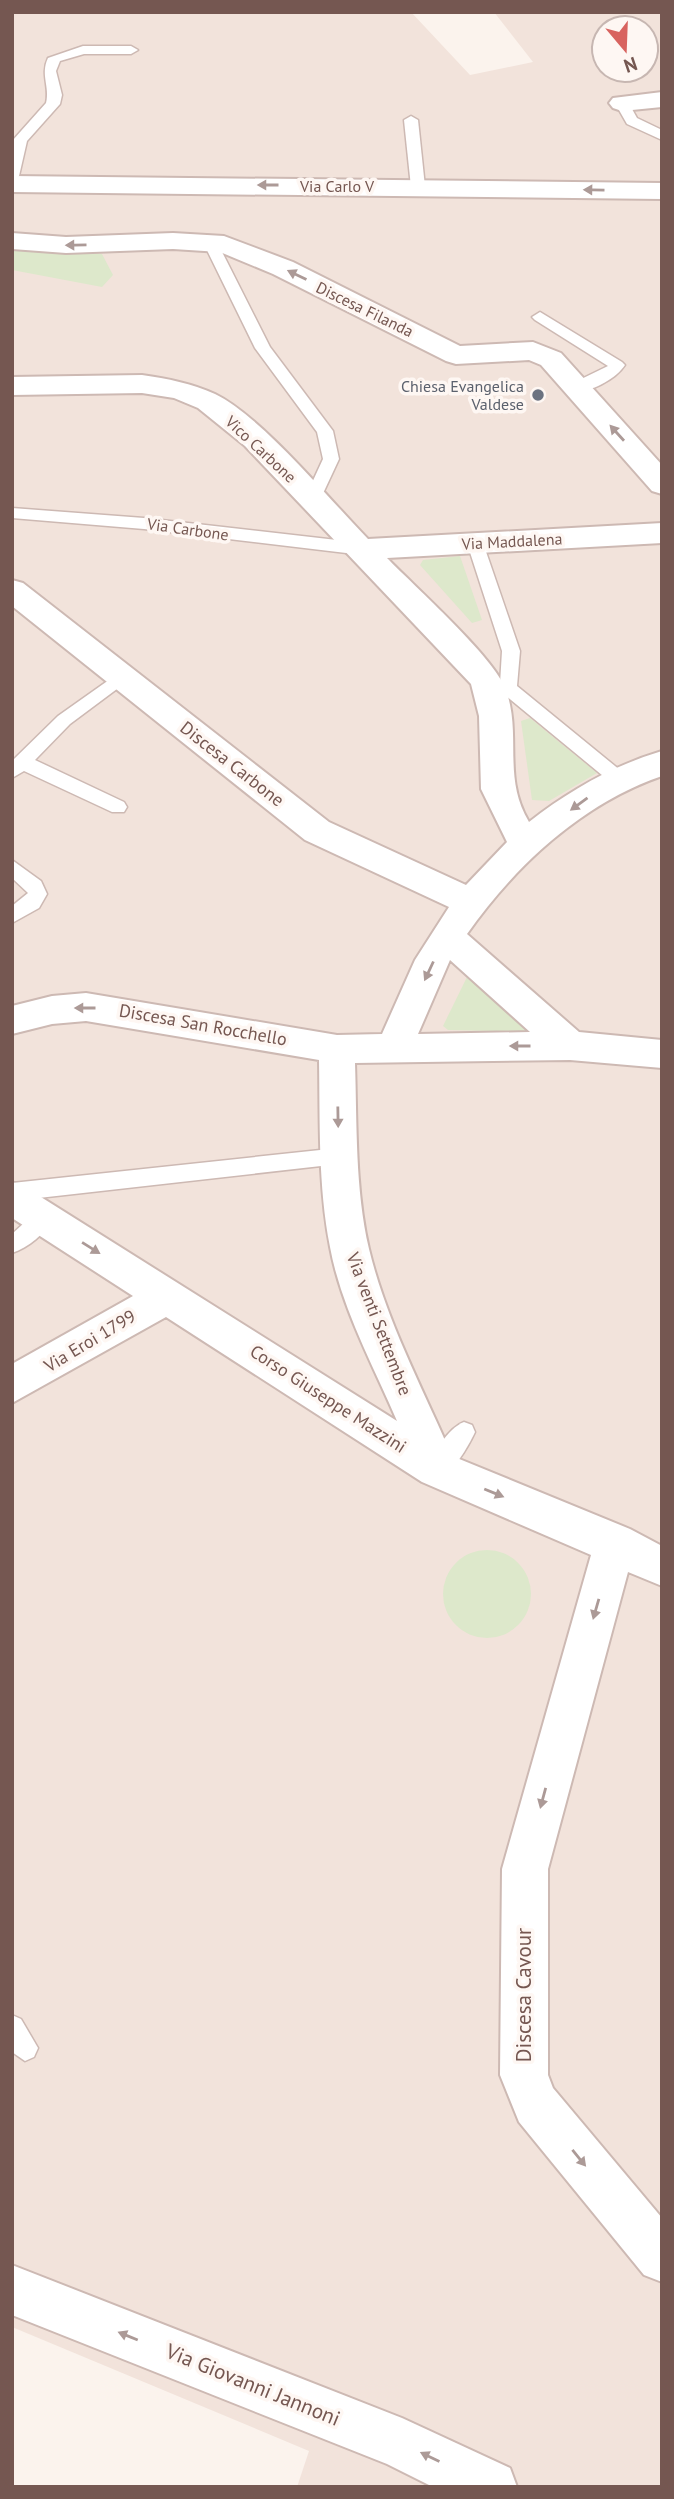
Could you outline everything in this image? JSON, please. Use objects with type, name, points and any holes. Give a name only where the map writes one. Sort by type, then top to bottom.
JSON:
[{"type":"street","points":[[622,103],[662,99]]},
{"type":"street","name":"Via Carlo V","points":[[12,184],[662,191]]},
{"type":"street","name":"Discesa Filanda","points":[[12,241],[66,245],[210,242],[265,260],[456,355],[478,356],[520,350],[543,354],[659,476]]},
{"type":"street","name":"Vico Carbone","points":[[12,386],[142,384],[194,396],[208,402],[255,439],[500,690]]},
{"type":"street","name":"Via Maddalena","points":[[363,549],[662,533]]},
{"type":"street","name":"Discesa Carbone","points":[[12,590],[317,831],[473,903]]},
{"type":"street","points":[[500,690],[496,705],[496,780],[500,796],[525,844]]},
{"type":"street","points":[[394,1047],[446,936],[525,844],[593,794],[662,763]]},
{"type":"street","points":[[446,936],[570,1046]]},
{"type":"street","name":"Discesa San Rocchello","points":[[12,1020],[52,1010],[86,1007],[337,1049],[570,1046],[662,1054]]},
{"type":"street","name":"Via venti Settembre","points":[[337,1049],[339,1156],[349,1247],[361,1288],[437,1469]]},
{"type":"street","name":"Corso Giuseppe Mazzini","points":[[28,1208],[437,1469],[615,1543],[662,1566]]},
{"type":"street","name":"Via Eroi 1799","points":[[12,1385],[167,1296]]},
{"type":"street","name":"Discesa Cavour","points":[[615,1543],[525,1869],[524,2075],[536,2105],[662,2257]]},
{"type":"street","name":"Via Giovanni Jannoni","points":[[12,2290],[402,2444],[491,2487]]},
{"type":"lane","points":[[12,176],[20,140],[53,104],[55,95],[49,71],[55,58],[83,50],[131,50]]},
{"type":"lane","points":[[622,103],[632,121],[662,136]]},
{"type":"lane","points":[[411,120],[418,187]]},
{"type":"lane","points":[[210,242],[263,348],[324,431],[331,459],[313,498]]},
{"type":"lane","points":[[540,317],[617,365],[612,373],[576,387]]},
{"type":"lane","name":"Via Carbone","points":[[12,513],[100,516],[279,542],[363,549]]},
{"type":"lane","points":[[475,543],[511,651],[500,690],[620,780]]},
{"type":"lane","points":[[118,807],[17,767],[64,720],[123,676]]},
{"type":"lane","points":[[12,867],[34,886],[38,894],[37,899],[12,916]]},
{"type":"lane","points":[[12,1192],[339,1156]]},
{"type":"lane","points":[[12,1244],[21,1240],[28,1208]]},
{"type":"lane","points":[[437,1469],[464,1432]]},
{"type":"shaded area","points":[[12,12],[411,12],[470,75],[533,62],[494,12],[662,12],[662,2487],[297,2487],[309,2451],[12,2327]]},
{"type":"green space","points":[[12,247],[102,254],[113,275],[102,287],[12,270]]},
{"type":"green space","points":[[460,556],[482,620],[472,623],[420,565],[423,560]]},
{"type":"green space","points":[[530,718],[597,773],[549,801],[532,800],[521,721]]},
{"type":"green space","points":[[473,976],[529,1025],[525,1032],[448,1030],[443,1026],[467,977]]},
{"type":"green space","points":[[487,1550],[504,1553],[518,1563],[528,1577],[531,1594],[528,1611],[518,1625],[504,1635],[487,1638],[470,1635],[456,1625],[446,1611],[443,1594],[446,1577],[456,1563],[470,1553]]},
{"type":"place","name":"Chiesa Evangelica Valdese","points":[[538,395]]}]
